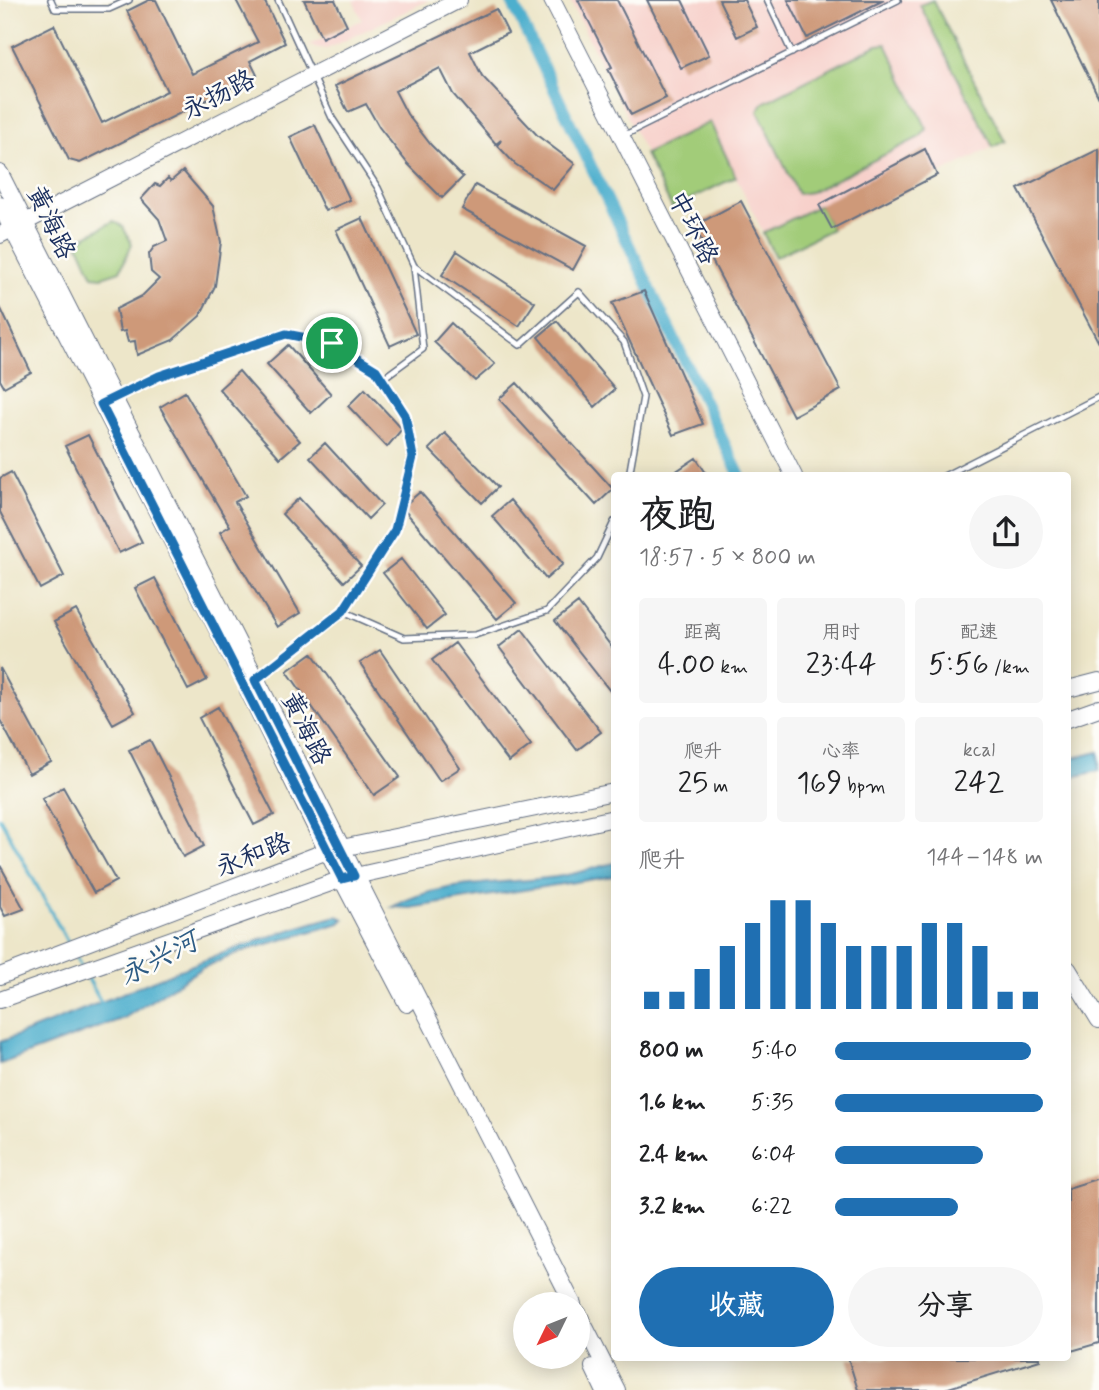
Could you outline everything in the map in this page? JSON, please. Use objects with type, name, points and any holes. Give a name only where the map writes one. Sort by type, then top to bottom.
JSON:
[{"type":"main road","name":"永扬路","points":[[12,229],[459,0]]},
{"type":"main road","name":"中环路","points":[[552,0],[792,472]]},
{"type":"main road","name":"黄海路","points":[[0,173],[12,229]]},
{"type":"main road","name":"黄海路","points":[[0,205],[107,401],[333,850],[567,1292]]},
{"type":"main road","points":[[1071,688],[1099,681]]},
{"type":"main road","points":[[1071,718],[1099,708]]},
{"type":"main road","name":"永和路","points":[[0,976],[333,850],[611,793]]},
{"type":"main road","name":"永和路","points":[[0,1000],[348,878],[611,819]]},
{"type":"main road","name":"黄海路","points":[[348,878],[555,1292]]},
{"type":"main road","points":[[1071,974],[1099,1020]]},
{"type":"main road","points":[[590,1337],[617,1390]]},
{"type":"main road","points":[[590,1361],[604,1390]]},
{"type":"lane","points":[[51,0],[55,9],[109,9],[130,0]]},
{"type":"lane","points":[[278,0],[332,118],[378,188],[414,266],[423,349],[382,379]]},
{"type":"lane","points":[[767,0],[792,53]]},
{"type":"lane","points":[[620,137],[898,0]]},
{"type":"lane","points":[[414,266],[520,345],[579,292],[624,342],[643,397],[630,472]]},
{"type":"lane","points":[[107,401],[159,376],[286,334],[332,343],[376,370],[405,415],[413,457],[395,530],[343,611],[250,682]]},
{"type":"lane","points":[[952,472],[1099,397]]},
{"type":"lane","points":[[343,611],[404,638],[475,635],[547,611],[597,558],[611,529]]},
{"type":"shaded area","points":[[353,0],[429,0],[327,49],[307,46],[362,20]]},
{"type":"shaded area","points":[[570,0],[933,0],[1005,141],[775,257],[736,177],[672,208]]},
{"type":"green space","points":[[933,0],[1005,141],[993,147],[920,5]]},
{"type":"green space","points":[[886,44],[927,129],[920,137],[811,192],[798,194],[758,111],[763,103],[877,45]]},
{"type":"green space","points":[[710,122],[736,177],[672,208],[645,154]]},
{"type":"green space","points":[[820,205],[832,229],[775,257],[763,233]]},
{"type":"green space","points":[[114,221],[123,227],[132,244],[120,271],[102,277],[93,276],[77,241]]},
{"type":"water","points":[[1099,752],[1099,771],[1071,777],[1071,758]]},
{"type":"water","points":[[611,864],[611,876],[410,908],[392,907],[411,898],[453,887],[562,876]]},
{"type":"water","points":[[337,916],[344,919],[340,923],[243,951],[202,968],[124,1018],[0,1064],[0,1042],[209,958]]},
{"type":"building","points":[[149,0],[156,0],[192,74],[258,42],[236,0],[264,0],[285,43],[250,61],[257,75],[80,163],[69,160],[12,46],[54,25],[102,123],[167,91],[127,11]]},
{"type":"building","points":[[304,0],[335,0],[347,25],[322,38]]},
{"type":"building","points":[[578,0],[617,0],[666,98],[631,115],[608,69],[612,67]]},
{"type":"building","points":[[647,0],[682,0],[709,55],[681,68]]},
{"type":"building","points":[[719,0],[744,0],[757,27],[737,37]]},
{"type":"building","points":[[788,0],[884,0],[807,38]]},
{"type":"building","points":[[1051,0],[1099,0],[1099,98]]},
{"type":"building","points":[[496,9],[508,33],[470,52],[482,76],[538,136],[575,164],[553,190],[515,164],[498,146],[501,140],[496,144],[453,94],[440,68],[395,91],[407,114],[431,145],[463,177],[442,198],[408,164],[379,127],[366,104],[348,112],[335,86]]},
{"type":"building","points":[[315,125],[350,200],[325,211],[290,137]]},
{"type":"building","points":[[925,149],[937,175],[832,229],[819,205]]},
{"type":"building","points":[[1099,149],[1099,343],[1018,189]]},
{"type":"building","points":[[183,171],[213,206],[221,242],[215,286],[200,316],[173,340],[137,355],[135,341],[128,342],[125,331],[120,332],[116,309],[142,296],[159,279],[151,272],[149,254],[154,247],[167,241],[159,219],[141,199],[155,184],[160,186],[168,178],[171,181]]},
{"type":"building","points":[[475,185],[586,246],[573,270],[462,209]]},
{"type":"building","points":[[741,201],[841,390],[793,416],[694,226]]},
{"type":"building","points":[[362,218],[416,334],[390,346],[336,230]]},
{"type":"building","points":[[457,251],[535,302],[519,326],[442,275]]},
{"type":"building","points":[[644,291],[703,424],[673,435],[612,303]]},
{"type":"building","points":[[0,307],[31,372],[4,387],[0,380]]},
{"type":"building","points":[[557,321],[615,389],[595,407],[538,337]]},
{"type":"building","points":[[451,323],[495,364],[475,381],[434,342]]},
{"type":"building","points":[[288,345],[331,394],[311,413],[267,364]]},
{"type":"building","points":[[239,371],[300,441],[280,458],[219,389]]},
{"type":"building","points":[[517,383],[611,487],[611,491],[596,505],[499,399]]},
{"type":"building","points":[[365,389],[402,429],[387,447],[348,406]]},
{"type":"building","points":[[185,392],[246,496],[235,502],[300,613],[277,627],[220,532],[230,526],[160,407]]},
{"type":"building","points":[[445,433],[498,487],[482,503],[429,449]]},
{"type":"building","points":[[88,435],[142,542],[119,553],[65,446]]},
{"type":"building","points":[[325,443],[382,505],[368,519],[310,457]]},
{"type":"building","points":[[696,458],[705,472],[675,472]]},
{"type":"building","points":[[11,472],[64,576],[40,589],[0,512],[0,478]]},
{"type":"building","points":[[420,492],[516,603],[497,619],[405,511],[407,503]]},
{"type":"building","points":[[299,498],[361,566],[344,582],[282,514]]},
{"type":"building","points":[[510,500],[563,564],[546,579],[492,516]]},
{"type":"building","points":[[401,559],[445,615],[427,629],[383,573]]},
{"type":"building","points":[[155,578],[207,680],[188,690],[135,588]]},
{"type":"building","points":[[578,603],[611,646],[611,692],[555,621]]},
{"type":"building","points":[[76,610],[135,712],[113,724],[54,622]]},
{"type":"building","points":[[522,629],[601,732],[577,750],[499,647]]},
{"type":"building","points":[[455,643],[531,745],[509,762],[432,660]]},
{"type":"building","points":[[380,650],[460,768],[440,781],[360,663]]},
{"type":"building","points":[[312,653],[400,777],[374,795],[287,671]]},
{"type":"building","points":[[0,668],[51,762],[29,774],[0,720]]},
{"type":"building","points":[[218,707],[274,815],[254,825],[199,718]]},
{"type":"building","points":[[150,740],[204,846],[183,857],[129,750]]},
{"type":"building","points":[[63,787],[116,881],[94,893],[42,799]]},
{"type":"building","points":[[0,865],[24,909],[5,916],[0,907]]},
{"type":"building","points":[[1099,1178],[1099,1343],[1071,1351],[1071,1187]]},
{"type":"building","points":[[849,1361],[1037,1361],[942,1390],[858,1390]]},
{"type":"waterway","points":[[511,0],[738,472]]},
{"type":"waterway","points":[[0,818],[69,945]]},
{"type":"waterway","points":[[73,952],[81,967]]},
{"type":"waterway","points":[[85,973],[103,1006]]},
{"type":"route","points":[[286,334],[332,343],[376,370],[405,415],[413,457],[395,530],[343,611],[255,680],[354,876],[342,879],[246,684],[101,404],[159,376],[286,334]]},
{"type":"water label","name":"永兴河","points":[[158,957]]}]
